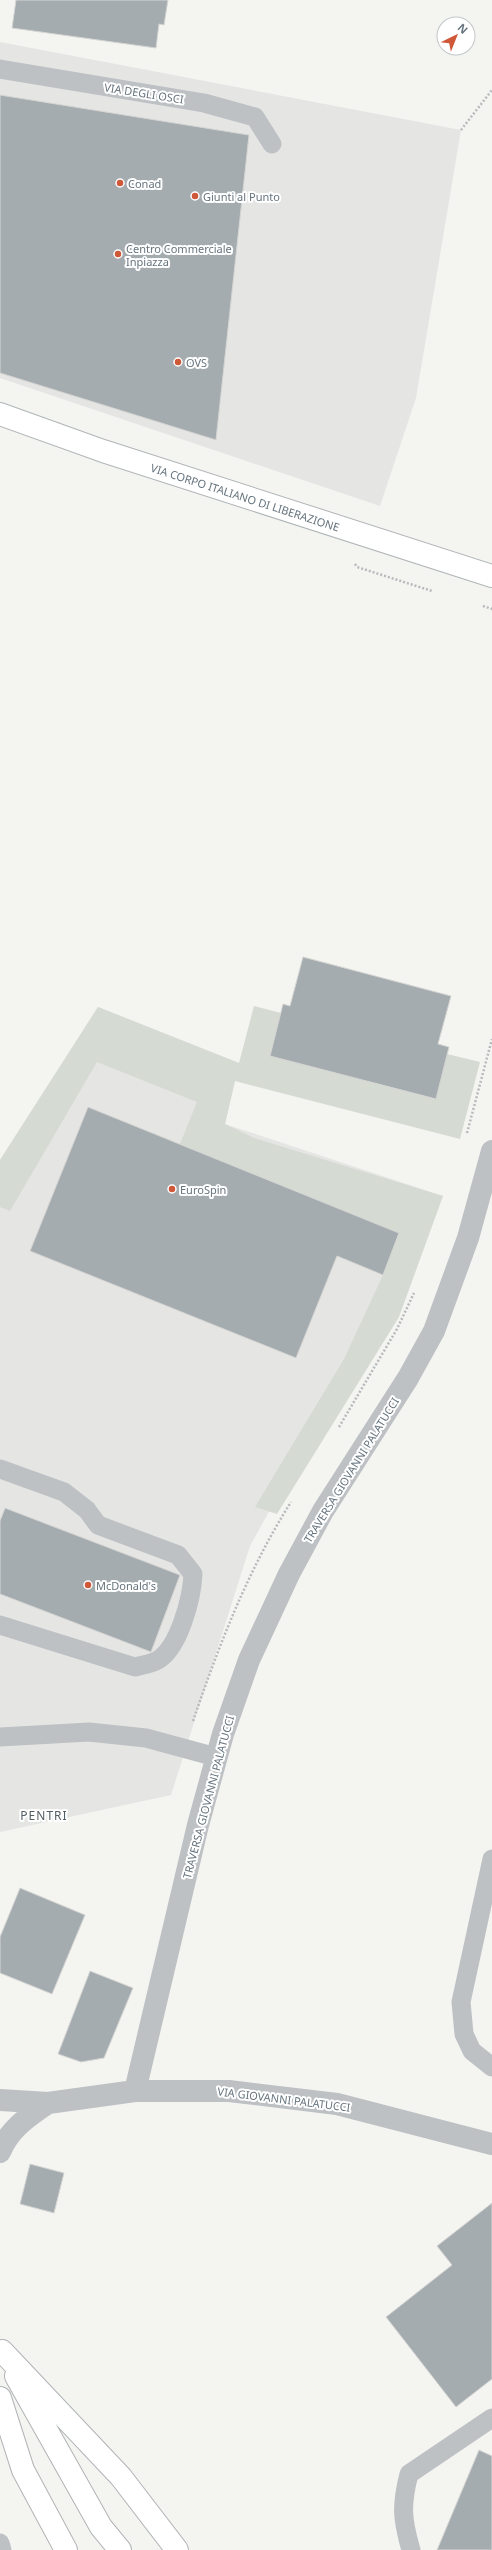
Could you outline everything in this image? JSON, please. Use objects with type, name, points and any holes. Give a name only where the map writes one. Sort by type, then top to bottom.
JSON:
[{"type":"main road","name":"VIA CORPO ITALIANO DI LIBERAZIONE","points":[[0,414],[110,454],[492,576]]},
{"type":"main road","points":[[1,2347],[61,2458],[101,2527],[120,2550]]},
{"type":"main road","points":[[1,2347],[121,2476],[177,2550]]},
{"type":"main road","points":[[0,2398],[24,2470],[66,2550]]},
{"type":"street","name":"TRAVERSA GIOVANNI PALATUCCI","points":[[135,2091],[216,1757],[249,1660],[289,1574],[323,1510],[408,1378],[434,1331],[468,1238],[492,1152]]},
{"type":"street","name":"VIA GIOVANNI PALATUCCI","points":[[0,2100],[48,2103],[135,2091],[229,2091],[337,2104],[492,2144]]},
{"type":"street","name":"VIA GIOVANNI PALATUCCI","points":[[0,2152],[5,2139],[18,2124],[48,2103]]},
{"type":"lane","name":"VIA DEGLI OSCI","points":[[0,69],[204,103],[255,117],[272,144]]},
{"type":"lane","points":[[0,1469],[64,1492],[88,1510],[98,1526],[178,1555],[193,1574],[192,1594],[172,1647],[157,1661],[135,1667],[0,1625]]},
{"type":"lane","points":[[0,1737],[89,1732],[146,1738],[216,1757]]},
{"type":"lane","points":[[492,1859],[461,2002],[464,2034],[472,2051],[492,2067]]},
{"type":"lane","points":[[411,2550],[405,2530],[402,2501],[409,2474],[492,2418]]},
{"type":"lane","points":[[0,2543],[2,2550]]},
{"type":"path","points":[[461,130],[492,90]]},
{"type":"shaded area","points":[[0,42],[461,130],[416,398],[380,506],[0,378]]},
{"type":"shaded area","points":[[254,1006],[281,1013],[270,1056],[435,1099],[447,1054],[480,1062],[460,1139],[235,1081],[225,1124],[254,1138],[443,1196],[399,1317],[277,1514],[255,1507],[344,1359],[383,1275],[399,1233],[180,1144],[197,1102],[97,1062],[10,1211],[0,1207],[0,1160],[98,1007],[239,1063]]},
{"type":"shaded area","points":[[98,1007],[239,1063],[225,1124],[443,1196],[250,1546],[171,1795],[0,1832],[0,1160]]},
{"type":"building","points":[[16,0],[168,0],[164,25],[159,24],[156,48],[12,28]]},
{"type":"building","name":"Centro Commerciale Inpiazza","points":[[0,95],[249,135],[216,440],[0,373]]},
{"type":"building","points":[[303,957],[451,996],[438,1044],[449,1047],[436,1099],[270,1056],[283,1004],[290,1006]]},
{"type":"building","name":"EuroSpin","points":[[88,1107],[399,1233],[383,1275],[337,1256],[296,1358],[30,1251]]},
{"type":"building","name":"McDonald's","points":[[5,1508],[180,1575],[151,1652],[0,1594],[0,1521]]},
{"type":"building","points":[[20,1888],[85,1915],[52,1994],[0,1973],[0,1937]]},
{"type":"building","points":[[90,1971],[133,1988],[104,2058],[81,2062],[58,2054]]},
{"type":"building","points":[[30,2164],[64,2173],[54,2213],[20,2204]]},
{"type":"building","points":[[492,2203],[492,2379],[456,2407],[386,2317],[452,2265],[437,2246]]},
{"type":"building","points":[[479,2450],[492,2456],[492,2550],[437,2550]]},
{"type":"place","name":"Conad","points":[[120,183]]},
{"type":"place","name":"Giunti al Punto","points":[[195,196]]},
{"type":"place","name":"Centro Commerciale Inpiazza","points":[[118,254]]},
{"type":"place","name":"OVS","points":[[178,362]]},
{"type":"place","name":"EuroSpin","points":[[172,1189]]},
{"type":"place","name":"McDonald's","points":[[88,1585]]},
{"type":"district","name":"PENTRI","points":[[44,1815]]}]
